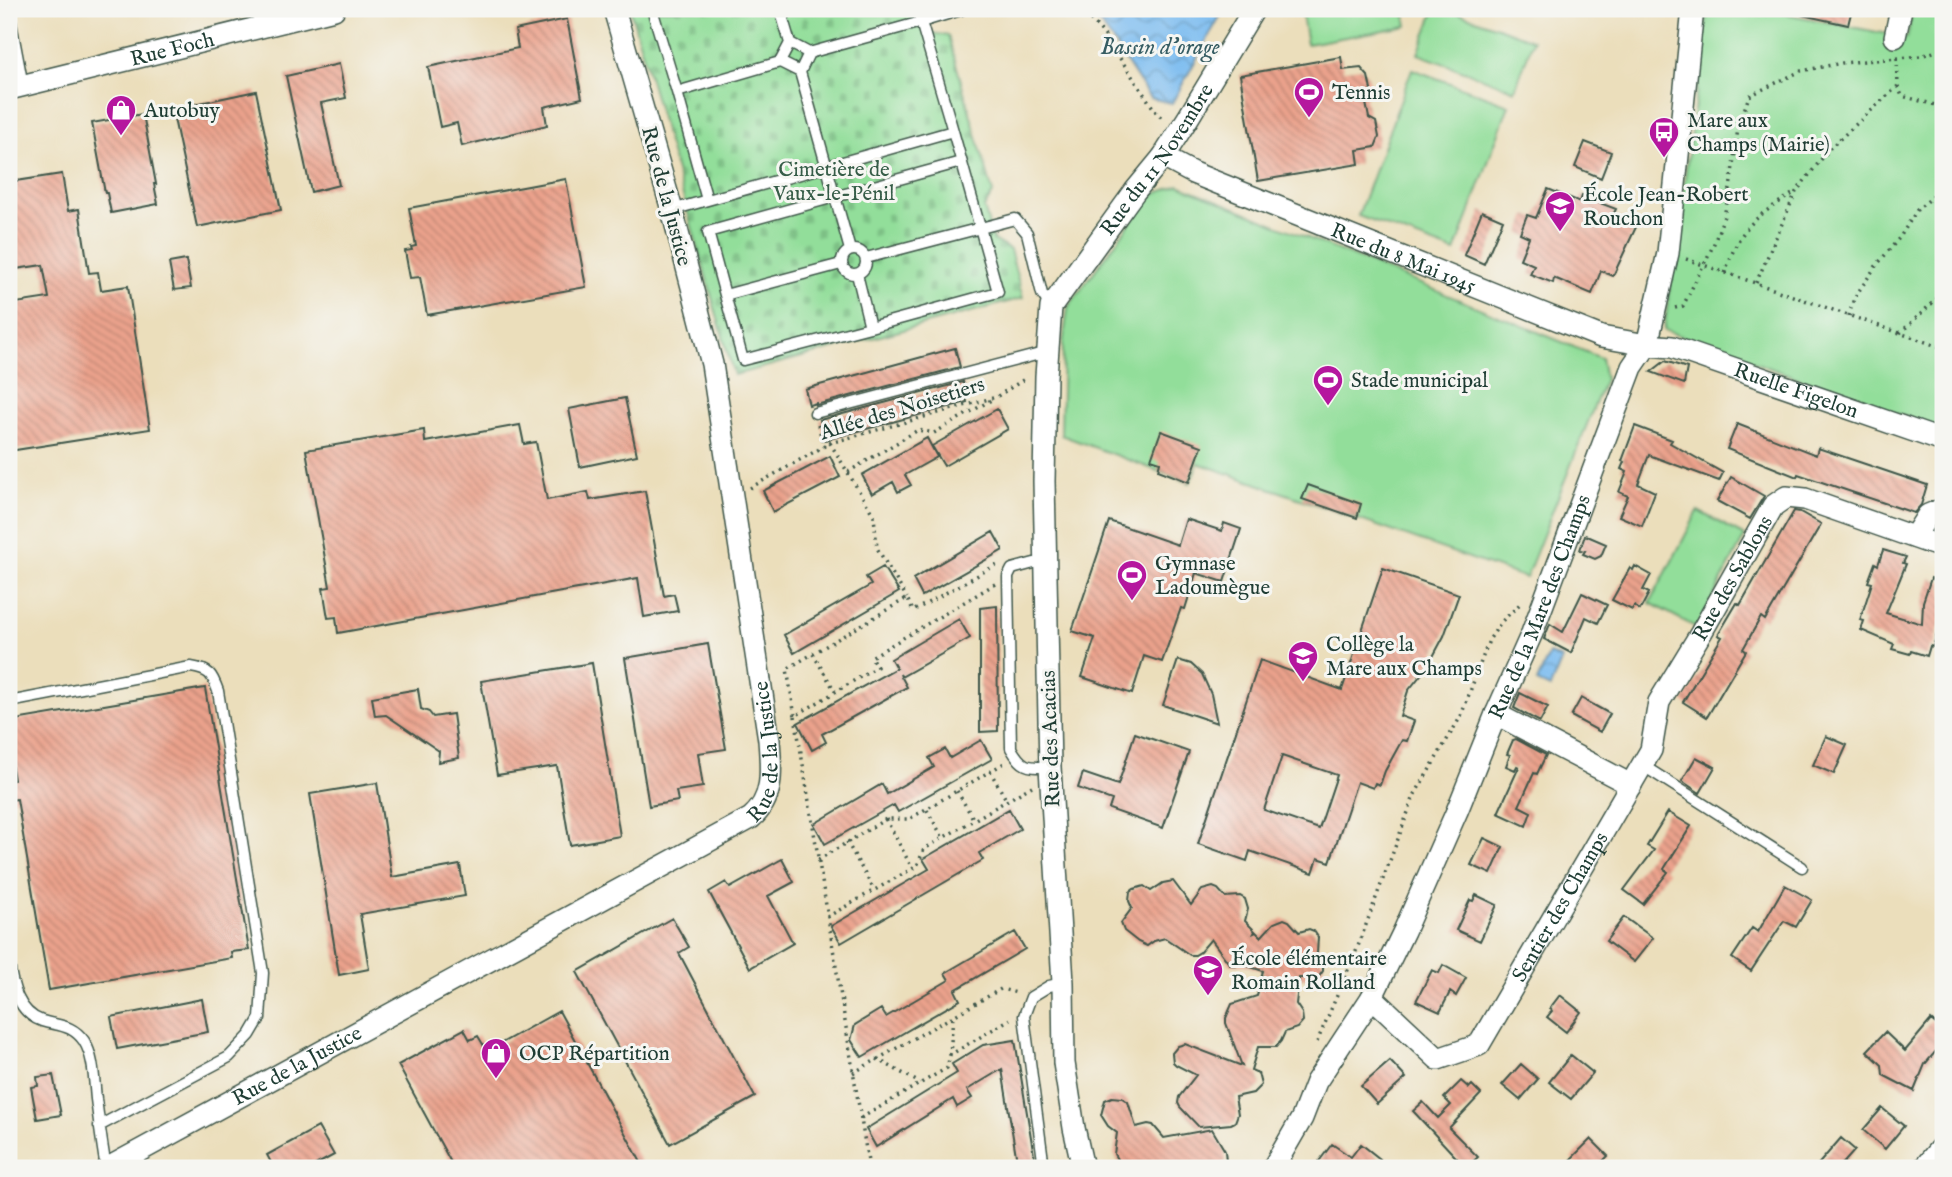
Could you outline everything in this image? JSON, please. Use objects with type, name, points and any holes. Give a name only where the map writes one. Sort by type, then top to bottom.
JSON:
[{"type":"street","name":"Rue Foch","points":[[16,87],[334,9]]},
{"type":"street","name":"Rue de la Justice","points":[[107,1168],[751,818],[758,812],[771,785],[770,752],[712,364],[672,210],[614,9]]},
{"type":"street","name":"Rue du 11 Novembre","points":[[1051,307],[1163,157],[1254,9]]},
{"type":"street","name":"Rue de la Mare des Champs","points":[[1273,1168],[1301,1118],[1316,1082],[1372,997],[1404,931],[1532,633],[1632,368],[1647,345],[1668,253],[1693,9]]},
{"type":"street","points":[[1896,47],[1900,9]]},
{"type":"street","name":"Rue du 8 Mai 1945","points":[[1163,157],[1193,173],[1601,337],[1647,345]]},
{"type":"street","name":"Rue des Acacias","points":[[1051,307],[1046,376],[1045,563],[1051,776],[1063,984],[1064,1063],[1083,1168]]},
{"type":"street","name":"Ruelle Figelon","points":[[1647,345],[1672,347],[1943,441]]},
{"type":"street","name":"Rue des Sablons","points":[[1631,785],[1651,750],[1659,702],[1773,506],[1786,497],[1805,499],[1933,544],[1943,542]]},
{"type":"street","points":[[1914,537],[1928,515],[1943,511]]},
{"type":"street","points":[[1496,714],[1631,785]]},
{"type":"street","name":"Sentier des Champs","points":[[1372,997],[1438,1059],[1479,1045],[1631,785]]},
{"type":"street","points":[[1924,1168],[1943,1145]]},
{"type":"lane","points":[[652,9],[707,200]]},
{"type":"lane","points":[[780,9],[790,43],[780,62]]},
{"type":"lane","points":[[917,9],[953,131],[998,292],[743,360],[708,232],[961,162]]},
{"type":"lane","points":[[790,43],[809,53],[961,10]]},
{"type":"lane","points":[[9,12],[16,87]]},
{"type":"lane","points":[[809,53],[800,72],[850,250]]},
{"type":"lane","points":[[677,92],[780,62],[800,72]]},
{"type":"lane","points":[[672,210],[953,131]]},
{"type":"lane","points":[[866,258],[1015,219],[1027,233],[1042,294],[1051,307]]},
{"type":"lane","points":[[841,264],[843,255],[850,250],[861,252],[866,258]]},
{"type":"lane","points":[[841,264],[849,273],[857,274],[864,268],[866,258]]},
{"type":"lane","points":[[725,295],[841,264]]},
{"type":"lane","points":[[857,274],[870,327]]},
{"type":"lane","points":[[815,414],[1047,354]]},
{"type":"lane","points":[[1045,563],[1034,563],[1010,573],[1011,748],[1019,762],[1051,776]]},
{"type":"lane","points":[[9,702],[191,667],[204,669],[213,676],[218,691],[263,973],[260,1018],[250,1035],[229,1057],[100,1126]]},
{"type":"lane","points":[[1642,765],[1802,867]]},
{"type":"lane","points":[[9,963],[12,983],[22,1006],[30,1015],[41,1021],[63,1025],[84,1041],[91,1059],[107,1168]]},
{"type":"lane","points":[[1044,1168],[1024,1016],[1031,997],[1049,986],[1063,984]]},
{"type":"path","points":[[1081,9],[1103,33],[1158,115],[1180,131]]},
{"type":"path","points":[[1656,312],[1683,306],[1704,265],[1724,216],[1738,128],[1749,96],[1801,71],[1842,63],[1896,47],[1921,56],[1943,49]]},
{"type":"path","points":[[1896,47],[1898,86],[1902,96],[1943,107]]},
{"type":"path","points":[[1756,283],[1796,192],[1830,148],[1898,86]]},
{"type":"path","points":[[1849,316],[1854,298],[1917,210],[1943,188]]},
{"type":"path","points":[[1725,273],[1732,250],[1748,224],[1796,192]]},
{"type":"path","points":[[1668,253],[1943,348]]},
{"type":"path","points":[[1899,333],[1943,293]]},
{"type":"path","name":"Allée des Noisetiers","points":[[732,498],[830,443],[996,397],[1028,376],[1046,376]]},
{"type":"path","points":[[848,472],[918,430],[934,433],[996,397]]},
{"type":"path","points":[[815,414],[824,446]]},
{"type":"path","points":[[795,716],[877,667],[871,657],[1010,573],[1004,561],[913,611],[877,548],[874,516],[830,443]]},
{"type":"path","points":[[1316,1044],[1357,949],[1414,796],[1461,716],[1489,640],[1501,622],[1529,596]]},
{"type":"path","points":[[869,1168],[787,669],[907,598]]},
{"type":"path","points":[[813,654],[836,692]]},
{"type":"path","points":[[818,860],[886,819],[909,819],[1016,756]]},
{"type":"path","points":[[990,771],[1007,801]]},
{"type":"path","points":[[827,917],[916,866],[924,849],[1051,776]]},
{"type":"path","points":[[957,791],[974,820]]},
{"type":"path","points":[[927,809],[943,838]]},
{"type":"path","points":[[886,819],[912,868]]},
{"type":"path","points":[[847,842],[874,890]]},
{"type":"path","points":[[853,1073],[1001,989],[1031,997]]},
{"type":"path","points":[[860,1118],[947,1068],[953,1016]]},
{"type":"path","points":[[950,1055],[1008,1019],[1024,1016]]},
{"type":"path","points":[[877,1059],[920,1083]]},
{"type":"green space","name":"Cimetière de Vaux-le-Pénil","points":[[630,9],[924,9],[931,33],[948,36],[993,193],[984,208],[993,240],[1010,250],[1023,298],[734,375]]},
{"type":"green space","points":[[1301,9],[1404,9],[1407,26],[1307,44]]},
{"type":"green space","points":[[1435,9],[1448,9],[1533,40],[1515,90],[1418,54]]},
{"type":"green space","points":[[1708,9],[1761,9],[1907,38],[1913,9],[1943,9],[1943,430],[1664,330]]},
{"type":"green space","points":[[1412,69],[1509,105],[1455,252],[1358,216]]},
{"type":"green space","name":"Stade municipal","points":[[1179,185],[1601,358],[1605,379],[1526,578],[1198,463],[1190,483],[1061,435],[1063,344],[1068,307],[1151,195]]},
{"type":"green space","points":[[1698,511],[1745,536],[1697,628],[1650,603]]},
{"type":"water","name":"Bassin d'orage","points":[[1086,9],[1224,9],[1172,103],[1150,98],[1106,31]]},
{"type":"water","points":[[1549,654],[1562,659],[1550,688],[1537,682]]},
{"type":"building","points":[[1803,9],[1852,9],[1848,25],[1802,15]]},
{"type":"building","points":[[567,19],[582,98],[544,107],[547,125],[462,146],[457,123],[440,127],[428,67],[518,48],[515,30]]},
{"type":"building","name":"Tennis","points":[[1341,57],[1343,70],[1361,68],[1368,76],[1371,90],[1365,98],[1369,118],[1376,122],[1379,137],[1375,147],[1357,150],[1359,164],[1258,181],[1240,75]]},
{"type":"building","points":[[339,64],[346,98],[321,103],[339,185],[311,192],[286,76]]},
{"type":"building","points":[[256,91],[281,210],[197,227],[172,109]]},
{"type":"building","points":[[143,114],[158,204],[111,213],[92,123]]},
{"type":"building","points":[[1585,142],[1611,152],[1601,178],[1575,167]]},
{"type":"building","points":[[62,174],[68,211],[79,209],[89,273],[98,272],[101,290],[128,286],[150,429],[9,451],[9,304],[49,298],[43,265],[9,270],[9,182]]},
{"type":"building","points":[[566,179],[586,287],[427,315],[420,277],[410,278],[405,251],[416,246],[409,208]]},
{"type":"building","points":[[1548,189],[1580,202],[1582,196],[1616,209],[1613,215],[1637,225],[1613,276],[1601,271],[1592,294],[1554,278],[1553,283],[1530,274],[1534,265],[1520,259],[1529,237],[1520,233],[1527,215],[1536,218]]},
{"type":"building","points":[[1482,211],[1503,220],[1484,264],[1464,255]]},
{"type":"building","points":[[186,260],[191,288],[174,290],[169,263]]},
{"type":"building","points":[[955,348],[960,367],[809,405],[805,389]]},
{"type":"building","points":[[1665,361],[1687,368],[1684,384],[1651,372]]},
{"type":"building","points":[[963,382],[967,402],[825,440],[820,420]]},
{"type":"building","points":[[625,398],[637,455],[580,467],[569,409]]},
{"type":"building","points":[[997,409],[1008,429],[944,466],[932,446]]},
{"type":"building","points":[[1737,424],[1816,455],[1818,448],[1927,485],[1921,505],[1914,513],[1798,474],[1797,477],[1727,449]]},
{"type":"building","points":[[520,425],[524,444],[536,442],[547,500],[588,492],[590,500],[645,491],[664,596],[674,594],[678,611],[644,617],[638,578],[338,633],[336,617],[328,618],[323,588],[330,587],[306,450],[424,430],[425,442]]},
{"type":"building","points":[[1635,426],[1672,440],[1670,443],[1723,473],[1719,481],[1649,455],[1638,484],[1655,492],[1642,526],[1619,516],[1628,496],[1619,492],[1627,472],[1621,469],[1624,462],[1622,461]]},
{"type":"building","points":[[1161,431],[1202,446],[1189,482],[1158,470],[1160,462],[1151,459]]},
{"type":"building","points":[[927,438],[937,457],[905,475],[911,485],[898,492],[893,482],[872,494],[862,475]]},
{"type":"building","points":[[830,456],[840,477],[773,512],[763,491]]},
{"type":"building","points":[[1731,477],[1764,496],[1750,519],[1717,501]]},
{"type":"building","points":[[1308,485],[1361,504],[1357,518],[1302,499]]},
{"type":"building","points":[[1794,511],[1821,524],[1765,620],[1761,617],[1743,649],[1746,651],[1707,717],[1683,702],[1722,637],[1718,635],[1737,603],[1740,605]]},
{"type":"building","name":"Gymnase Ladoumègue","points":[[1186,519],[1222,531],[1224,523],[1241,529],[1224,582],[1196,573],[1185,609],[1181,608],[1162,662],[1144,656],[1132,694],[1082,677],[1095,638],[1072,631],[1109,521],[1178,545]]},
{"type":"building","points":[[993,532],[1003,550],[922,596],[913,579]]},
{"type":"building","points":[[1585,535],[1606,544],[1601,556],[1595,559],[1583,554],[1585,551],[1580,550]]},
{"type":"building","points":[[1883,550],[1906,557],[1903,563],[1906,564],[1886,613],[1922,624],[1923,602],[1931,578],[1943,582],[1943,614],[1933,647],[1930,646],[1927,656],[1892,649],[1894,644],[1861,630],[1864,621],[1860,620],[1872,583],[1868,582]]},
{"type":"building","points":[[1635,566],[1651,575],[1643,590],[1649,593],[1640,610],[1634,606],[1632,610],[1612,600],[1630,568],[1633,570]]},
{"type":"building","points":[[883,567],[899,592],[794,653],[784,635],[871,585],[866,577]]},
{"type":"building","points":[[1383,568],[1459,594],[1444,636],[1428,666],[1408,691],[1400,716],[1414,721],[1407,741],[1402,740],[1380,785],[1375,783],[1373,788],[1357,782],[1330,862],[1318,858],[1313,873],[1250,851],[1247,861],[1198,844],[1260,660],[1342,690]],"holes":[[[1282,756],[1337,775],[1319,829],[1264,810]]]},
{"type":"building","points":[[1582,593],[1607,605],[1598,623],[1586,617],[1571,653],[1544,639],[1550,624],[1563,632]]},
{"type":"building","points":[[997,606],[998,731],[980,732],[980,608]]},
{"type":"building","points":[[959,619],[970,638],[901,677],[907,687],[822,734],[826,742],[812,750],[798,723],[896,668],[891,659]]},
{"type":"building","points":[[708,644],[726,749],[698,753],[703,787],[676,791],[678,801],[649,806],[625,658]]},
{"type":"building","points":[[1178,660],[1191,664],[1202,674],[1211,694],[1217,723],[1163,705]]},
{"type":"building","points":[[592,663],[620,836],[570,845],[557,766],[497,775],[481,681]]},
{"type":"building","points":[[205,688],[249,950],[231,952],[232,958],[49,990],[17,799],[9,800],[9,781],[14,780],[9,749],[9,721]]},
{"type":"building","points":[[418,689],[421,709],[433,717],[453,714],[459,758],[438,762],[439,751],[386,715],[375,716],[372,697]]},
{"type":"building","points":[[1520,693],[1548,707],[1540,722],[1514,708]]},
{"type":"building","points":[[1581,698],[1610,714],[1600,732],[1571,716]]},
{"type":"building","points":[[1135,733],[1189,752],[1163,828],[1109,809],[1112,800],[1078,788],[1083,773],[1118,785]]},
{"type":"building","points":[[1826,736],[1847,745],[1834,774],[1813,765]]},
{"type":"building","points":[[1516,739],[1546,755],[1537,774],[1534,773],[1519,806],[1531,812],[1526,826],[1498,813],[1519,767],[1515,770],[1506,766],[1510,755],[1507,754]]},
{"type":"building","points":[[981,740],[992,759],[898,812],[894,805],[825,844],[814,824],[882,784],[887,794],[934,767],[929,758],[945,749],[950,758]]},
{"type":"building","points":[[1696,757],[1715,767],[1700,793],[1682,781]]},
{"type":"building","points":[[377,783],[392,877],[460,865],[465,896],[360,914],[369,969],[339,975],[310,794]]},
{"type":"building","points":[[1009,809],[1020,829],[979,853],[983,860],[841,943],[831,926],[929,869],[923,859]]},
{"type":"building","points":[[1668,812],[1691,826],[1664,869],[1668,872],[1643,904],[1624,890],[1654,850],[1647,846]]},
{"type":"building","points":[[1484,838],[1503,847],[1491,874],[1471,865]]},
{"type":"building","points":[[782,859],[794,882],[768,896],[793,943],[750,968],[709,892],[726,882],[730,888]]},
{"type":"building","points":[[1173,881],[1191,905],[1202,890],[1213,887],[1225,897],[1240,896],[1245,899],[1248,909],[1245,921],[1254,933],[1261,937],[1274,923],[1284,919],[1299,932],[1309,929],[1318,937],[1317,954],[1323,962],[1323,971],[1318,978],[1299,978],[1296,1004],[1302,1013],[1303,1021],[1297,1028],[1285,1032],[1276,1047],[1258,1047],[1251,1070],[1258,1073],[1261,1085],[1253,1093],[1235,1097],[1238,1114],[1235,1122],[1231,1124],[1199,1127],[1180,1107],[1179,1097],[1196,1075],[1176,1065],[1172,1053],[1178,1046],[1185,1044],[1242,1066],[1226,1018],[1232,1004],[1257,996],[1263,971],[1245,965],[1230,965],[1211,939],[1200,952],[1190,955],[1165,938],[1147,946],[1124,931],[1121,923],[1132,908],[1129,901],[1130,892],[1144,886],[1151,891],[1163,883]]},
{"type":"building","points":[[1785,885],[1812,900],[1796,927],[1784,921],[1751,971],[1732,958],[1752,928],[1758,932]]},
{"type":"building","points":[[1476,895],[1497,905],[1480,941],[1456,930],[1470,900],[1473,901]]},
{"type":"building","points":[[1624,917],[1653,938],[1634,962],[1606,941]]},
{"type":"building","points":[[672,918],[689,947],[679,953],[755,1097],[670,1144],[577,972]]},
{"type":"building","points":[[1015,932],[1025,949],[955,990],[960,1000],[862,1057],[851,1040],[855,1025],[881,1009],[886,1017],[949,980],[945,973]]},
{"type":"building","points":[[1443,965],[1466,978],[1456,996],[1450,992],[1440,1012],[1416,1001],[1432,970],[1439,973]]},
{"type":"building","points":[[1560,995],[1581,1012],[1566,1032],[1547,1017]]},
{"type":"building","points":[[202,999],[208,1032],[117,1049],[111,1017]]},
{"type":"building","points":[[559,1011],[644,1168],[454,1168],[398,1065],[464,1029],[470,1040],[478,1036],[487,1051]]},
{"type":"building","points":[[1931,1020],[1943,1030],[1943,1043],[1925,1064],[1914,1091],[1883,1075],[1882,1065],[1867,1051],[1885,1032],[1905,1051]]},
{"type":"building","points":[[1015,1040],[1036,1168],[1018,1168],[1002,1069],[967,1090],[972,1098],[957,1107],[953,1099],[876,1147],[866,1129],[957,1073],[952,1064],[983,1045]]},
{"type":"building","points":[[1571,1055],[1593,1073],[1571,1099],[1549,1082]]},
{"type":"building","points":[[1390,1061],[1406,1078],[1377,1104],[1361,1086]]},
{"type":"building","points":[[1521,1064],[1538,1079],[1520,1100],[1502,1085]]},
{"type":"building","points":[[53,1075],[61,1115],[37,1119],[31,1087],[38,1086],[37,1077]]},
{"type":"building","points":[[1461,1081],[1469,1088],[1472,1085],[1481,1094],[1449,1128],[1478,1157],[1466,1168],[1413,1111],[1423,1102],[1438,1118],[1451,1105],[1444,1098]]},
{"type":"building","points":[[1112,1097],[1128,1102],[1136,1127],[1153,1125],[1164,1138],[1212,1129],[1225,1151],[1226,1161],[1216,1168],[1122,1168],[1114,1154],[1117,1133],[1101,1115],[1105,1100]]},
{"type":"building","points":[[1882,1108],[1904,1126],[1885,1149],[1863,1130]]},
{"type":"building","points":[[318,1127],[334,1155],[310,1168],[274,1168],[267,1155]]},
{"type":"building","points":[[1841,1138],[1855,1150],[1839,1168],[1815,1168]]},
{"type":"building","points":[[1591,1139],[1608,1156],[1596,1168],[1580,1168],[1571,1159]]},
{"type":"building","points":[[1332,1144],[1351,1157],[1361,1144],[1380,1159],[1373,1168],[1314,1168]]},
{"type":"place","name":"Tennis","points":[[1309,119]]},
{"type":"place","name":"Autobuy","points":[[121,137]]},
{"type":"place","name":"Mare aux Champs (Mairie)","points":[[1664,159]]},
{"type":"place","name":"École Jean-Robert Rouchon","points":[[1560,233]]},
{"type":"place","name":"Stade municipal","points":[[1328,407]]},
{"type":"place","name":"Gymnase Ladoumègue","points":[[1132,602]]},
{"type":"place","name":"Collège la Mare aux Champs","points":[[1303,683]]},
{"type":"place","name":"École élémentaire Romain Rolland","points":[[1208,997]]},
{"type":"place","name":"OCP Répartition","points":[[496,1080]]}]
